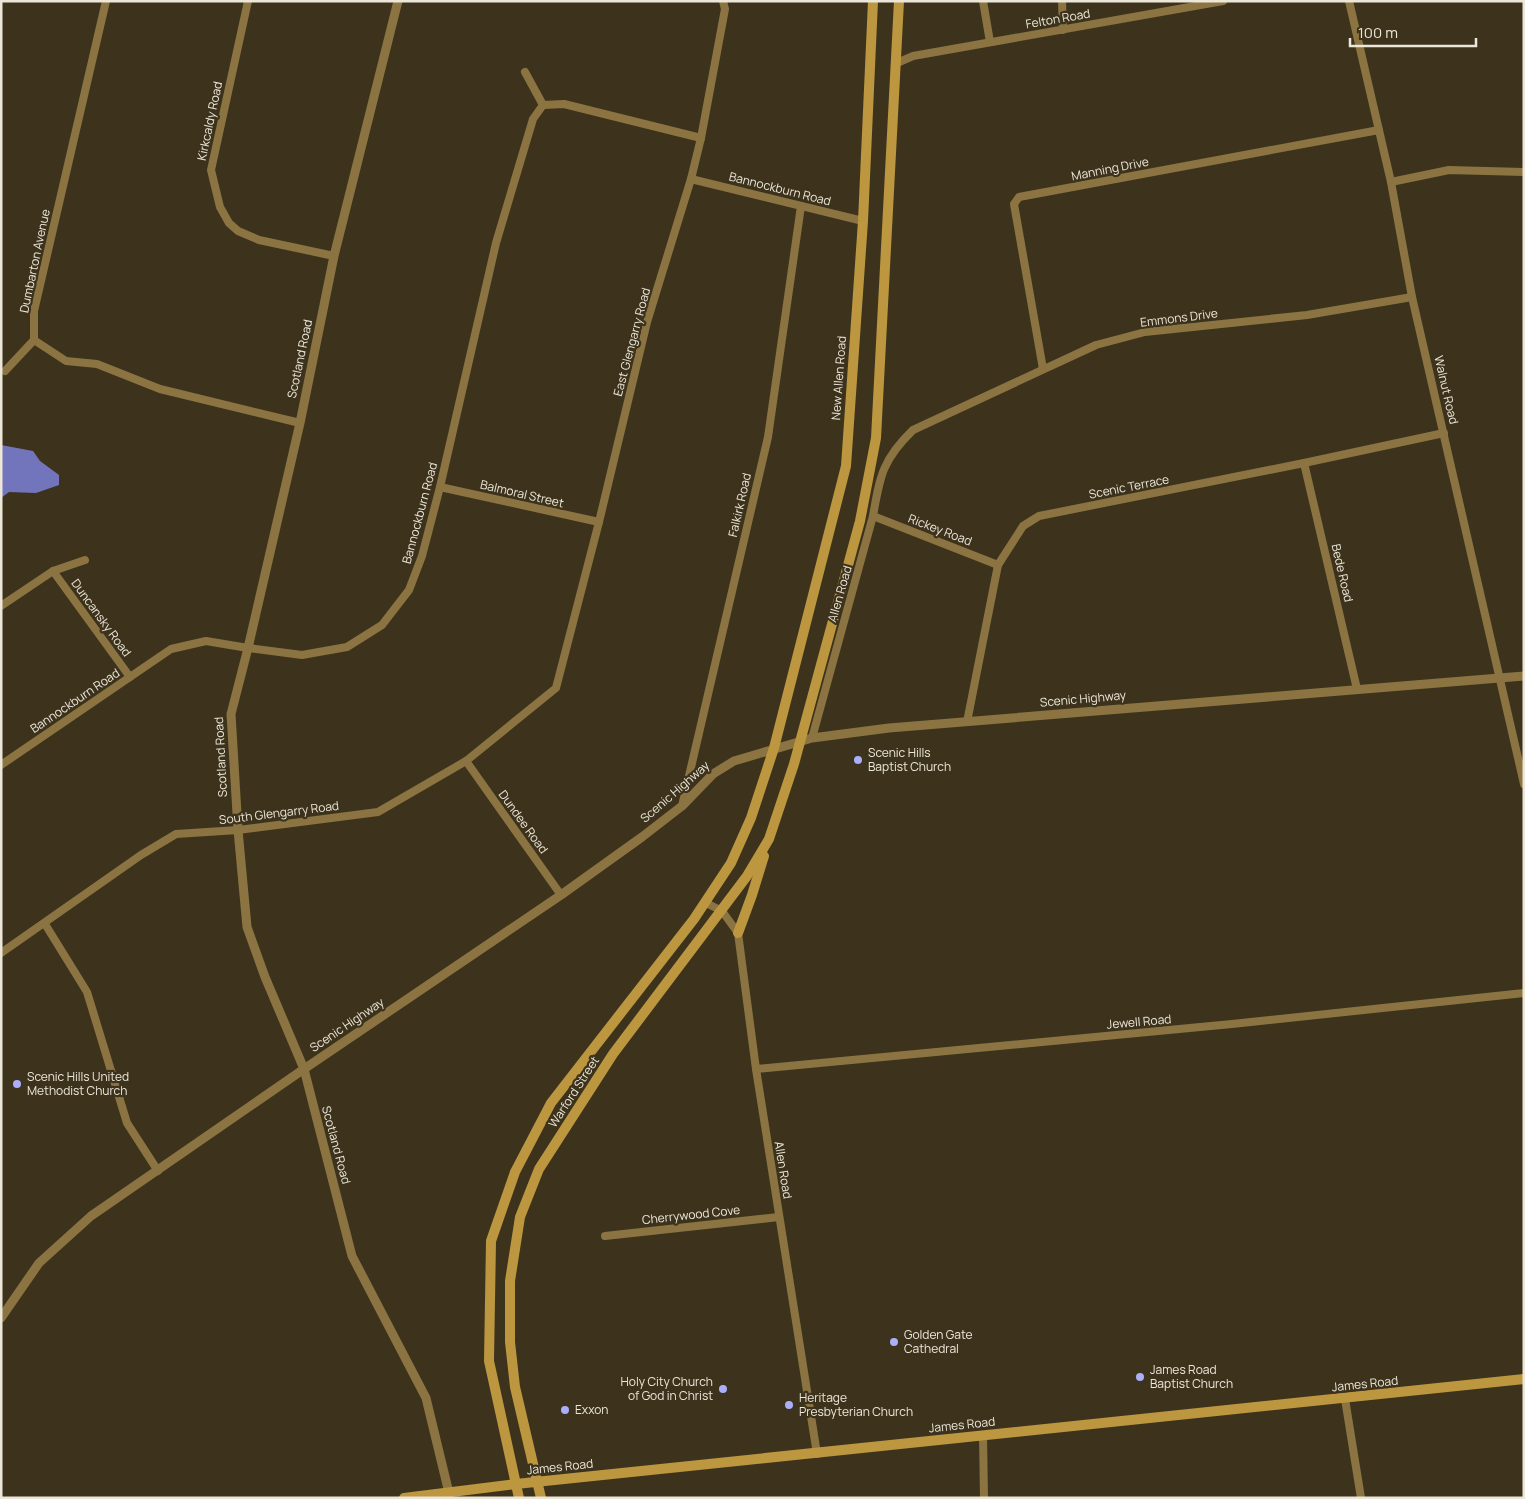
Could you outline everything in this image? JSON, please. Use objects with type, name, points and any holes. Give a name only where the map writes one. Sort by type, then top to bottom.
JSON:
[{"type":"main road","name":"New Allen Road","points":[[774,748],[846,466],[863,220],[873,1]]},
{"type":"main road","points":[[799,741],[860,521],[876,438],[899,1]]},
{"type":"main road","name":"Warford Street","points":[[541,1498],[516,1386],[510,1342],[510,1281],[520,1217],[539,1169],[613,1054],[722,912],[747,876],[769,839],[794,764],[799,741]]},
{"type":"main road","name":"Warford Street","points":[[519,1498],[488,1361],[491,1242],[515,1172],[550,1103],[706,902],[731,863],[751,818],[774,748]]},
{"type":"main road","points":[[738,933],[752,896],[769,839]]},
{"type":"main road","name":"James Road","points":[[404,1498],[516,1484],[818,1454],[983,1434],[1345,1399],[1524,1379]]},
{"type":"street","name":"Dumbarton Avenue","points":[[34,340],[34,311],[106,1]]},
{"type":"street","name":"Kirkcaldy Road","points":[[248,1],[211,170],[220,207],[229,223],[238,231],[259,240],[334,256]]},
{"type":"street","name":"Scotland Road","points":[[398,1],[334,256],[300,423],[231,714],[238,830],[247,926],[265,977],[304,1070],[352,1256],[426,1398],[450,1493]]},
{"type":"street","name":"East Glengarry Road","points":[[556,688],[647,322],[701,138],[724,1]]},
{"type":"street","points":[[983,1],[990,42]]},
{"type":"street","points":[[1062,1],[1063,30]]},
{"type":"street","name":"Felton Road","points":[[897,63],[913,56],[1223,1]]},
{"type":"street","name":"Walnut Road","points":[[1349,1],[1391,182],[1412,297],[1524,784]]},
{"type":"street","points":[[525,72],[543,105],[564,104],[701,138]]},
{"type":"street","name":"Bannockburn Road","points":[[1,765],[171,649],[206,641],[302,655],[347,648],[382,625],[409,590],[422,556],[496,243],[533,119],[543,105]]},
{"type":"street","name":"Manning Drive","points":[[1044,369],[1014,204],[1020,197],[1378,130]]},
{"type":"street","points":[[1391,182],[1449,170],[1524,172]]},
{"type":"street","name":"Bannockburn Road","points":[[690,178],[863,220]]},
{"type":"street","name":"Falkirk Road","points":[[682,806],[768,437],[801,206]]},
{"type":"street","name":"Emmons Drive","points":[[888,458],[913,430],[1096,345],[1145,332],[1307,315],[1412,297]]},
{"type":"street","points":[[5,371],[34,340],[66,360],[97,364],[160,389],[300,423]]},
{"type":"street","name":"Scenic Terrace","points":[[967,722],[998,565],[1023,526],[1039,516],[1444,433]]},
{"type":"street","name":"Allen Road","points":[[812,738],[873,516],[878,483],[888,458]]},
{"type":"street","name":"Bede Road","points":[[1304,463],[1357,689]]},
{"type":"street","name":"Balmoral Street","points":[[440,486],[598,522]]},
{"type":"street","name":"Rickey Road","points":[[873,516],[998,565]]},
{"type":"street","points":[[1,606],[53,571],[85,560]]},
{"type":"street","name":"Duncansky Road","points":[[53,571],[130,677]]},
{"type":"street","name":"Scenic Highway","points":[[1,1318],[39,1263],[91,1216],[562,895],[682,806],[713,774],[734,761],[812,738],[889,728],[1524,676]]},
{"type":"street","name":"South Glengarry Road","points":[[1,953],[141,855],[176,834],[238,830],[378,812],[466,761],[556,688]]},
{"type":"street","name":"Dundee Road","points":[[466,761],[562,895]]},
{"type":"street","name":"Allen Road","points":[[706,902],[722,912],[738,933],[756,1069],[818,1454]]},
{"type":"street","points":[[45,924],[87,992],[127,1122],[158,1171]]},
{"type":"street","name":"Jewell Road","points":[[756,1069],[1222,1025],[1524,993]]},
{"type":"street","name":"Cherrywood Cove","points":[[605,1236],[780,1218]]},
{"type":"street","points":[[1345,1399],[1361,1498]]},
{"type":"street","points":[[983,1434],[984,1498]]},
{"type":"water","points":[[1,445],[33,451],[40,461],[59,475],[59,485],[36,493],[9,492],[1,498]]},
{"type":"place","name":"Scenic Hills Baptist Church","points":[[858,760]]},
{"type":"place","name":"Scenic Hills United Methodist Church","points":[[17,1084]]},
{"type":"place","name":"Golden Gate Cathedral","points":[[894,1342]]},
{"type":"place","name":"James Road Baptist Church","points":[[1140,1377]]},
{"type":"place","name":"Holy City Church of God in Christ","points":[[723,1389]]},
{"type":"place","name":"Heritage Presbyterian Church","points":[[789,1405]]},
{"type":"place","name":"Exxon","points":[[565,1410]]}]
